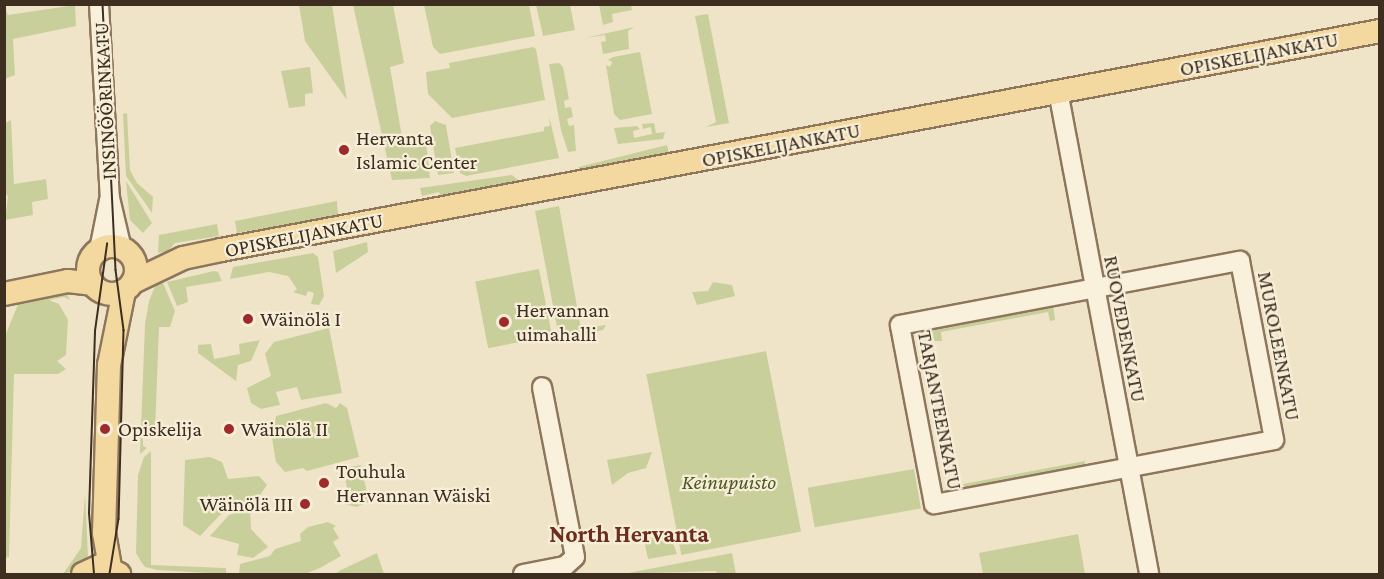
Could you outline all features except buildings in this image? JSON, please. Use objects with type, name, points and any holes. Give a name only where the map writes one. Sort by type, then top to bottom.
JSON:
[{"type":"main road","name":"OPISKELIJANKATU","points":[[129,286],[183,258],[1380,31]]},
{"type":"main road","name":"OPISKELIJANKATU","points":[[126,252],[183,258]]},
{"type":"main road","points":[[4,279],[95,254],[126,252],[136,268],[110,346]]},
{"type":"main road","points":[[95,254],[88,272],[96,287],[110,346],[102,571]]},
{"type":"main road","points":[[4,294],[69,281],[96,287],[112,294],[129,286]]},
{"type":"street","name":"INSINÖÖRINKATU","points":[[99,4],[110,198],[126,252]]},
{"type":"street","name":"RUOVEDENKATU","points":[[1058,92],[1149,574]]},
{"type":"street","name":"INSINÖÖRINKATU","points":[[95,254],[110,198]]},
{"type":"street","name":"MUROLEENKATU","points":[[1094,289],[1240,261],[1244,281],[1274,440],[1128,468]]},
{"type":"street","name":"TARJANTEENKATU","points":[[1094,289],[900,325],[934,504],[1128,468]]},
{"type":"street","points":[[523,574],[565,566],[575,557],[543,387]]},
{"type":"green space","points":[[4,5],[8,15],[75,5],[76,26],[13,39],[15,75],[5,79]]},
{"type":"green space","points":[[299,5],[332,5],[347,100],[305,41]]},
{"type":"green space","points":[[353,5],[393,5],[404,63],[390,67],[402,137],[409,136],[410,142],[426,142],[430,178],[392,180]]},
{"type":"green space","points":[[424,5],[529,5],[535,36],[440,54],[433,47]]},
{"type":"green space","points":[[536,5],[570,5],[575,30],[543,36]]},
{"type":"green space","points":[[599,5],[631,5],[632,10],[612,14],[613,22],[603,25]]},
{"type":"green space","points":[[708,14],[729,123],[706,127],[716,122],[695,16]]},
{"type":"green space","points":[[634,27],[628,31],[629,49],[603,54],[601,42],[606,41],[605,35],[585,38]]},
{"type":"green space","points":[[533,47],[536,49],[545,100],[452,118],[428,94],[426,72],[450,68],[449,63]]},
{"type":"green space","points":[[640,52],[652,114],[620,120],[614,114],[606,65],[610,67],[612,62],[608,60],[613,57]]},
{"type":"green space","points":[[559,63],[563,67],[569,99],[564,101],[565,108],[571,107],[573,117],[567,119],[569,126],[574,125],[576,151],[568,152],[561,130],[549,64]]},
{"type":"green space","points":[[310,67],[313,93],[305,94],[305,106],[289,108],[281,71]]},
{"type":"green space","points":[[127,113],[130,170],[137,183],[153,197],[152,213],[126,176],[123,114]]},
{"type":"green space","points":[[549,116],[559,158],[466,176],[460,173],[455,148],[544,131],[544,127],[550,126]]},
{"type":"green space","points":[[11,120],[14,184],[46,179],[48,199],[32,202],[33,215],[5,220],[8,196],[4,192],[5,123]]},
{"type":"green space","points":[[435,121],[446,125],[454,173],[438,175],[430,126]]},
{"type":"green space","points":[[654,123],[656,133],[665,132],[663,139],[618,144],[614,128],[637,126],[640,129],[633,131],[634,138],[652,134],[651,127],[643,129],[642,124]]},
{"type":"green space","points":[[667,145],[669,153],[581,175],[579,167]]},
{"type":"green space","points":[[512,175],[519,181],[441,196],[439,192],[422,196],[420,188]]},
{"type":"green space","points":[[126,181],[152,223],[143,233],[130,220]]},
{"type":"green space","points":[[337,201],[338,216],[237,233],[235,221]]},
{"type":"green space","points":[[559,206],[581,329],[606,325],[603,330],[565,337],[558,332],[535,211]]},
{"type":"green space","points":[[217,224],[219,236],[175,243],[168,251],[158,253],[159,235]]},
{"type":"green space","points":[[367,242],[368,252],[336,273],[333,251]]},
{"type":"green space","points":[[313,253],[318,257],[324,296],[319,305],[311,304],[314,293],[308,291],[306,296],[293,292],[297,289],[288,276],[269,272],[230,279],[233,267]]},
{"type":"green space","points":[[539,269],[552,336],[488,348],[475,281]]},
{"type":"green space","points":[[218,272],[222,281],[186,287],[188,302],[177,306],[167,282]]},
{"type":"green space","points":[[713,282],[732,285],[735,296],[697,305],[692,292],[708,291]]},
{"type":"green space","points":[[163,283],[175,311],[170,327],[159,327],[155,432],[143,432],[143,446],[147,448],[140,454],[145,324],[149,301],[156,284]]},
{"type":"green space","points":[[63,287],[70,300],[64,297],[49,300],[59,304],[68,320],[66,355],[57,361],[66,369],[58,374],[14,374],[9,557],[5,558],[5,336],[19,302]]},
{"type":"green space","points":[[1053,305],[1055,320],[1050,321],[1048,312],[941,332],[942,341],[934,341],[932,327]]},
{"type":"green space","points":[[329,328],[342,393],[301,400],[297,387],[276,392],[280,405],[261,409],[251,403],[247,388],[271,376],[265,354],[274,342]]},
{"type":"green space","points":[[260,340],[251,361],[238,365],[236,381],[198,353],[198,345],[211,344],[214,359],[240,354],[239,344]]},
{"type":"green space","name":"Keinupuisto","points":[[766,351],[801,532],[681,555],[646,374]]},
{"type":"green space","points":[[326,403],[336,408],[340,403],[347,408],[359,457],[307,471],[303,468],[285,472],[276,462],[272,438],[276,416]]},
{"type":"green space","points":[[151,451],[151,565],[226,568],[226,574],[157,570],[145,567],[140,560],[136,553],[138,475],[144,457]]},
{"type":"green space","points":[[652,452],[646,468],[628,473],[612,485],[607,460]]},
{"type":"green space","points":[[210,457],[222,462],[228,479],[259,476],[267,485],[260,495],[225,510],[200,536],[183,525],[185,460]]},
{"type":"green space","points":[[1085,461],[1085,467],[967,491],[963,484]]},
{"type":"green space","points":[[361,465],[369,502],[356,507],[341,503],[340,499],[349,497],[343,468]]},
{"type":"green space","name":"Keinupuisto","points":[[914,469],[921,508],[815,527],[808,488]]},
{"type":"green space","points":[[85,494],[88,556],[73,571],[63,574],[81,548]]},
{"type":"green space","points":[[250,507],[251,529],[268,547],[253,558],[237,555],[239,544],[210,536],[229,515]]},
{"type":"green space","points":[[328,522],[336,526],[333,528],[339,538],[333,542],[341,556],[305,574],[239,574],[240,564],[270,556],[275,549],[301,541],[300,534],[308,527]]},
{"type":"green space","points":[[1078,534],[1085,574],[983,574],[979,553]]},
{"type":"green space","points":[[670,535],[677,554],[648,559],[644,540]]},
{"type":"green space","points":[[377,553],[384,574],[335,574],[341,570]]},
{"type":"green space","points":[[732,553],[736,574],[717,574],[716,571],[623,574]]},
{"type":"tram line","points":[[103,4],[116,270],[124,330],[119,519],[110,574]]},
{"type":"tram line","points":[[94,574],[89,513],[95,331],[107,244]]},
{"type":"place","name":"Hervanta Islamic Center","points":[[344,150]]},
{"type":"place","name":"Wäinölä I","points":[[248,319]]},
{"type":"place","name":"Hervannan uimahalli","points":[[504,322]]},
{"type":"place","name":"Opiskelija","points":[[105,429]]},
{"type":"place","name":"Wäinölä II","points":[[229,429]]},
{"type":"place","name":"Touhula Hervannan Wäiski","points":[[324,483]]},
{"type":"place","name":"Wäinölä III","points":[[305,504]]},
{"type":"district","name":"North Hervanta","points":[[629,534]]}]
